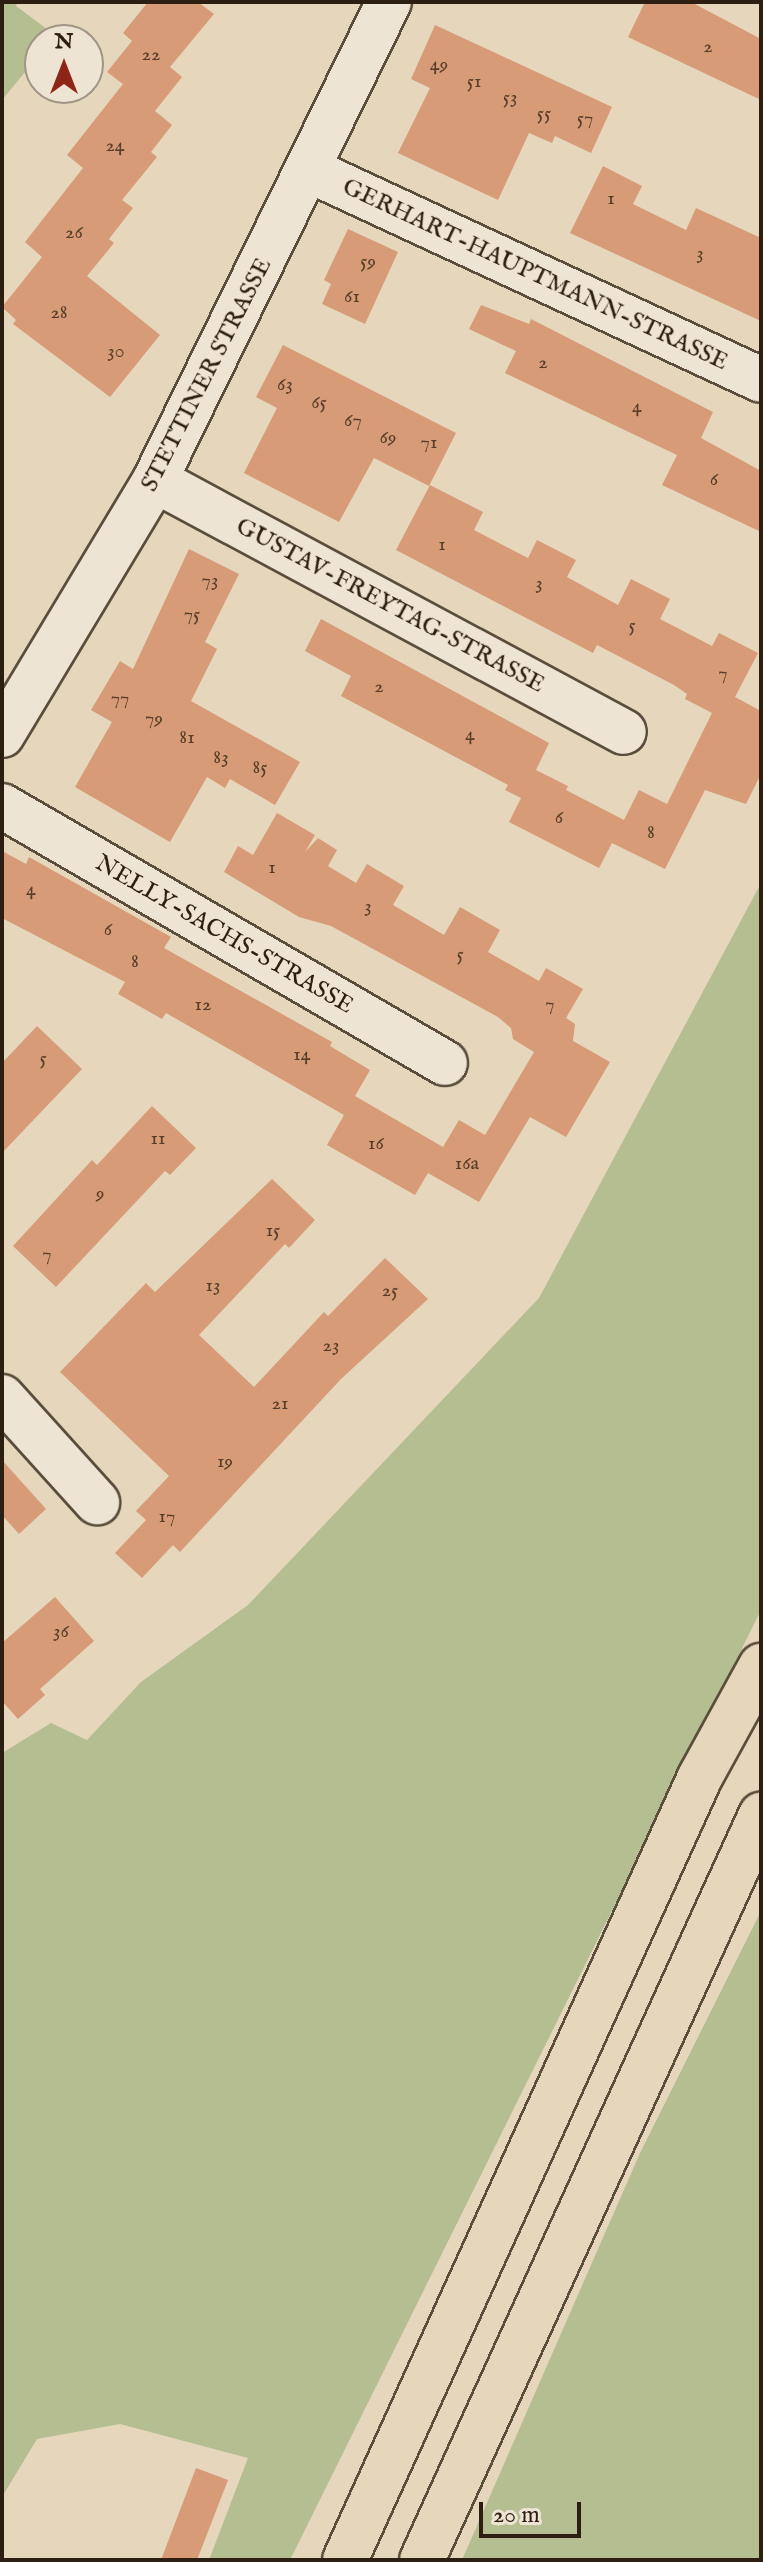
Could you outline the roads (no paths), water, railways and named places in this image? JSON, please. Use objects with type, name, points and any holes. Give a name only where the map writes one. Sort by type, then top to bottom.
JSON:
[{"type":"highway","points":[[345,2560],[700,1777],[761,1666]]},
{"type":"highway","points":[[422,2560],[761,1815]]},
{"type":"street","name":"STETTINER STRASSE","points":[[2,735],[155,480],[389,2]]},
{"type":"street","name":"GERHART-HAUPTMANN-STRASSE","points":[[309,170],[761,380]]},
{"type":"street","name":"GUSTAV-FREYTAG-STRASSE","points":[[155,480],[624,732]]},
{"type":"street","name":"NELLY-SACHS-STRASSE","points":[[2,806],[445,1063]]},
{"type":"street","points":[[2,1397],[97,1502]]}]
